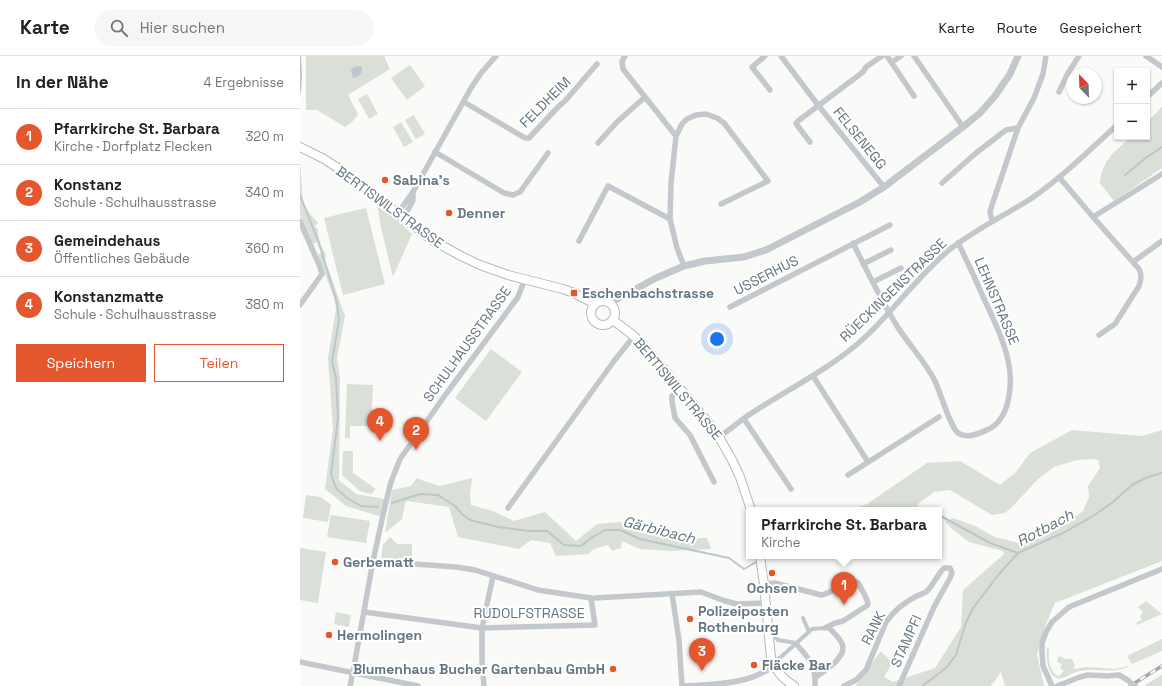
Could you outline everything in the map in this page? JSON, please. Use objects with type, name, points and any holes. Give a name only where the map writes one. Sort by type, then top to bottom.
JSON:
[{"type":"main road","name":"BERTISWILSTRASSE","points":[[300,147],[324,159],[344,172],[432,240],[461,256],[494,270],[568,291],[595,304],[602,301],[610,303]]},
{"type":"main road","points":[[595,304],[591,310],[591,317],[595,322],[604,325],[613,320],[615,311],[610,303]]},
{"type":"main road","name":"BERTISWILSTRASSE","points":[[613,320],[634,336],[646,348],[719,437],[738,472],[746,491],[750,507]]},
{"type":"main road","points":[[760,560],[764,584],[771,658],[777,660],[782,676],[794,686]]},
{"type":"street","points":[[401,216],[435,152],[481,73],[496,56]]},
{"type":"street","points":[[625,56],[622,61],[623,69],[676,136]]},
{"type":"street","points":[[765,56],[752,66],[770,90]]},
{"type":"street","name":"FELSENEGG","points":[[781,56],[818,105],[884,187]]},
{"type":"street","name":"FELSENEGG","points":[[810,142],[796,123],[798,120],[864,72],[866,67],[882,56]]},
{"type":"street","points":[[887,56],[914,96]]},
{"type":"street","points":[[914,56],[963,128]]},
{"type":"street","points":[[610,303],[656,278],[684,266],[705,261],[744,257],[766,250],[860,202],[884,187],[963,128],[980,113],[995,96],[1010,74],[1018,56]]},
{"type":"street","points":[[993,221],[990,217],[990,211],[1018,128],[1034,98],[1043,74],[1046,56]]},
{"type":"street","points":[[1059,92],[1068,73],[1079,56]]},
{"type":"street","points":[[1146,56],[1162,66]]},
{"type":"street","name":"FELDHEIM","points":[[464,102],[525,138],[529,138],[565,101],[597,64]]},
{"type":"street","points":[[1150,94],[1162,83]]},
{"type":"street","points":[[598,143],[617,122],[645,97]]},
{"type":"street","points":[[684,266],[675,241],[670,219],[671,183],[676,136],[682,124],[687,119],[696,115],[706,114],[717,118],[724,123],[768,181],[721,204]]},
{"type":"street","points":[[942,183],[976,153],[1006,130],[1018,128]]},
{"type":"street","name":"RÜECKINGENSTRASSE","points":[[719,437],[744,419],[813,376],[862,340],[930,267],[958,243],[1031,198],[1059,177],[1114,128]]},
{"type":"street","points":[[435,152],[504,194],[511,195],[520,192],[548,153]]},
{"type":"street","points":[[1093,217],[1162,174]]},
{"type":"street","points":[[1059,177],[1133,262],[1141,275],[1139,286],[1115,324],[1099,335]]},
{"type":"street","points":[[579,241],[608,186],[670,219]]},
{"type":"street","points":[[401,216],[412,200],[413,192]]},
{"type":"street","points":[[300,221],[322,274],[319,281],[300,305]]},
{"type":"street","name":"USSERHUS","points":[[730,307],[890,225]]},
{"type":"street","points":[[1133,262],[1162,241]]},
{"type":"street","points":[[853,243],[889,312]]},
{"type":"street","name":"LEHNSTRASSE","points":[[889,312],[934,380],[951,422],[957,432],[971,436],[990,429],[998,422],[1005,412],[1009,397],[1010,379],[1008,360],[1000,334],[958,243]]},
{"type":"street","points":[[863,264],[891,250]]},
{"type":"street","points":[[873,282],[901,268]]},
{"type":"street","name":"SCHULHAUSSTRASSE","points":[[350,686],[373,561],[391,482],[400,459],[450,388],[518,297],[524,279]]},
{"type":"street","points":[[508,508],[614,361],[634,336]]},
{"type":"street","points":[[813,376],[868,462]]},
{"type":"street","points":[[680,388],[672,396],[675,418],[690,435],[714,482]]},
{"type":"street","points":[[848,475],[939,417]]},
{"type":"street","points":[[744,419],[791,489]]},
{"type":"street","points":[[373,561],[456,567],[475,570],[538,590],[593,598],[701,592],[737,604],[765,603]]},
{"type":"street","name":"RANK","points":[[844,686],[856,680],[866,670],[886,622],[890,616],[907,601],[927,591],[939,572],[944,568],[950,568],[952,573],[950,578],[934,607]]},
{"type":"street","points":[[1052,686],[1043,666],[1042,652],[1042,643],[1052,622],[1069,607],[1162,570]]},
{"type":"street","points":[[484,686],[482,628],[493,576]]},
{"type":"street","points":[[672,594],[679,640],[683,686],[724,683],[751,678],[797,645],[812,629],[827,628],[835,623],[843,621],[866,606],[868,601],[858,583],[855,582],[849,583],[827,595],[821,596],[775,583],[764,584]]},
{"type":"street","name":"RUDOLFSTRASSE","points":[[364,612],[482,628],[595,625],[593,598]]},
{"type":"street","name":"STAMPFI","points":[[899,686],[934,607]]},
{"type":"street","points":[[803,618],[808,632]]},
{"type":"street","points":[[816,677],[831,666],[840,657],[842,652],[843,647],[839,638],[827,628]]},
{"type":"street","points":[[774,638],[797,645],[805,654],[812,665],[816,677],[815,686]]},
{"type":"street","points":[[300,662],[418,686]]},
{"type":"street","points":[[1058,686],[1088,675],[1119,675],[1135,686]]},
{"type":"shaded area","points":[[306,56],[384,56],[390,69],[348,95],[358,114],[353,121],[345,127],[317,110],[306,110]]},
{"type":"shaded area","points":[[410,65],[425,86],[407,100],[391,78]]},
{"type":"shaded area","points":[[353,67],[362,67],[361,73],[357,77],[353,78],[351,71]]},
{"type":"shaded area","points":[[367,94],[378,114],[369,119],[358,99]]},
{"type":"shaded area","points":[[1162,107],[1162,168],[1114,201],[1100,183],[1101,175],[1106,162],[1114,152],[1128,140],[1150,140],[1150,119]]},
{"type":"shaded area","points":[[414,115],[425,134],[416,139],[405,120]]},
{"type":"shaded area","points":[[401,122],[413,142],[404,147],[393,127]]},
{"type":"shaded area","points":[[300,162],[303,202],[306,209],[318,223],[315,226],[318,230],[321,246],[326,254],[325,261],[345,316],[337,358],[340,378],[339,480],[356,494],[385,499],[382,517],[346,506],[325,489],[333,429],[328,358],[336,309],[334,298],[318,255],[321,253],[317,242],[313,244],[300,214]]},
{"type":"shaded area","points":[[377,204],[391,214],[412,234],[393,277],[381,228]]},
{"type":"shaded area","points":[[366,208],[385,284],[343,295],[324,218]]},
{"type":"shaded area","points":[[491,349],[522,372],[486,421],[455,398]]},
{"type":"shaded area","points":[[347,384],[373,385],[371,426],[350,426],[350,438],[345,438]]},
{"type":"shaded area","points":[[1072,430],[1142,436],[1162,430],[1162,561],[1055,603],[1044,629],[1037,655],[1044,686],[1005,686],[1001,672],[991,686],[855,686],[881,651],[892,663],[884,677],[893,682],[935,668],[961,627],[963,590],[1004,554],[1003,551],[969,542],[950,527],[945,521],[953,518],[975,526],[995,537],[1022,544],[1047,535],[1083,511],[1089,497],[1088,486],[1100,468],[1098,460],[1092,459],[1077,460],[1054,467],[1038,479],[1005,513],[992,515],[950,490],[934,492],[919,503],[917,507],[858,507],[867,504],[927,463],[960,461],[1000,485],[1016,472],[1030,453]]},
{"type":"shaded area","points":[[343,451],[353,451],[353,473],[376,489],[371,494],[360,491],[342,475]]},
{"type":"shaded area","points":[[417,478],[440,486],[472,478],[470,494],[471,505],[493,511],[514,521],[545,512],[576,541],[597,524],[621,522],[646,534],[676,539],[707,538],[711,549],[672,551],[640,549],[622,541],[621,548],[612,551],[608,545],[594,549],[588,554],[556,556],[550,543],[531,540],[519,549],[458,537],[449,507],[407,501],[402,519],[385,533],[392,490],[411,486]]},
{"type":"shaded area","points":[[306,495],[321,497],[331,505],[328,522],[303,518]]},
{"type":"shaded area","points":[[331,515],[370,521],[366,543],[327,537]]},
{"type":"shaded area","points":[[390,537],[397,544],[412,544],[412,561],[381,559],[383,545]]},
{"type":"shaded area","points":[[300,548],[326,552],[318,603],[300,600]]},
{"type":"shaded area","points":[[1146,601],[1162,614],[1137,625],[1136,623],[1142,620],[1140,616],[1143,612],[1138,607]]},
{"type":"shaded area","points":[[336,612],[351,615],[349,627],[334,624]]},
{"type":"shaded area","points":[[1162,639],[1162,651],[1132,664],[1127,656]]},
{"type":"shaded area","points":[[1047,648],[1049,648],[1051,668],[1053,672],[1059,676],[1064,671],[1060,668],[1062,664],[1057,662],[1057,659],[1060,656],[1065,659],[1072,659],[1075,665],[1073,669],[1087,667],[1116,669],[1128,667],[1114,670],[1080,671],[1064,678],[1057,678],[1052,675],[1049,668]]},
{"type":"shaded area","points":[[1162,675],[1162,686],[1145,685]]},
{"type":"waterway","points":[[300,56],[300,92]]},
{"type":"waterway","points":[[1125,175],[1162,147]]},
{"type":"waterway","points":[[300,195],[319,243],[337,303],[339,320],[332,362],[336,378],[338,418],[331,474],[336,488],[347,498],[361,506],[378,507]]},
{"type":"waterway","name":"Gärbibach","points":[[922,686],[946,668],[956,655],[966,622],[974,607],[999,574],[1018,553],[1065,532],[1093,516],[1113,502],[1132,485],[1145,478],[1162,473]]},
{"type":"waterway","name":"Gärbibach","points":[[392,503],[420,494],[438,495],[455,506],[470,520],[498,527],[529,531],[547,531],[564,545],[581,546],[605,530],[620,530],[640,539],[729,558],[744,569],[758,561]]},
{"type":"waterway","name":"Gärbibach","points":[[942,517],[990,543],[1018,553]]},
{"type":"railway","points":[[1130,686],[1162,666]]},
{"type":"place","name":"Sabina's","points":[[385,180]]},
{"type":"place","name":"Denner","points":[[449,213]]},
{"type":"place","name":"Eschenbachstrasse","points":[[574,293]]},
{"type":"place","name":"Konstanzmatte","points":[[380,441]]},
{"type":"place","name":"Konstanz","points":[[416,450]]},
{"type":"place","name":"Gerbematt","points":[[335,562]]},
{"type":"place","name":"Ochsen","points":[[772,573]]},
{"type":"place","name":"Pfarrkirche St. Barbara","points":[[844,605]]},
{"type":"place","name":"Polizeiposten Rothenburg","points":[[690,619]]},
{"type":"place","name":"Hermolingen","points":[[329,635]]},
{"type":"place","name":"Fläcke Bar","points":[[754,665]]},
{"type":"place","name":"Blumenhaus Bucher Gartenbau GmbH","points":[[613,669]]},
{"type":"place","name":"Gemeindehaus","points":[[702,671]]},
{"type":"water label","name":"Rotbach","points":[[1045,528]]}]
